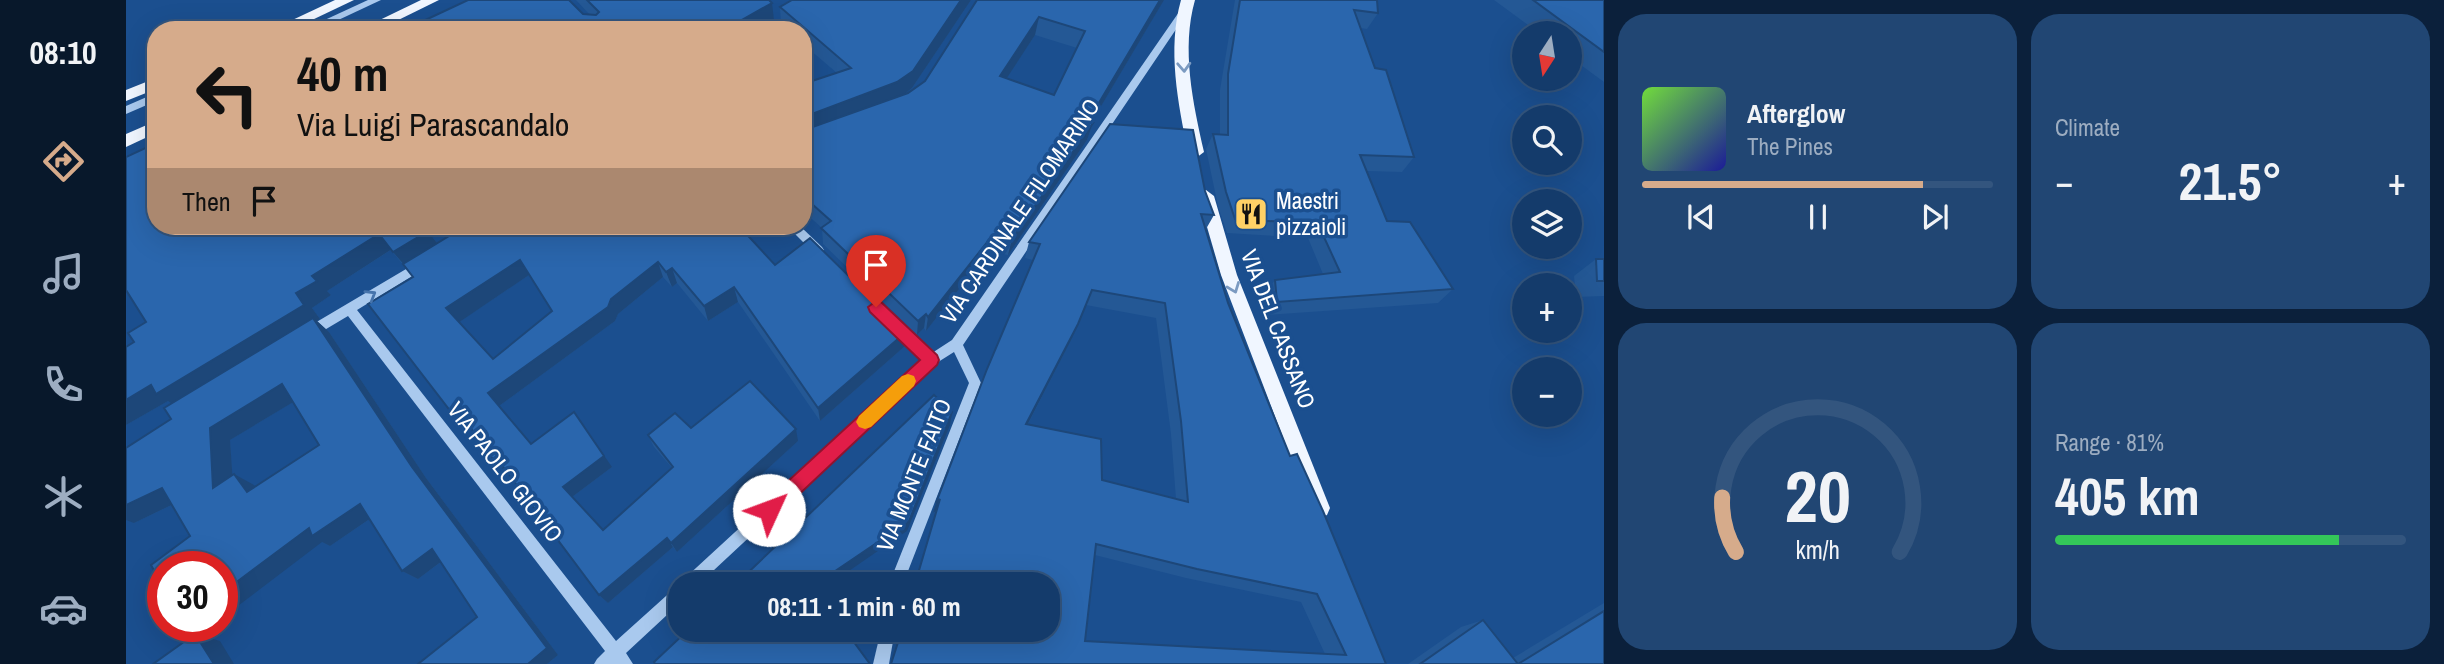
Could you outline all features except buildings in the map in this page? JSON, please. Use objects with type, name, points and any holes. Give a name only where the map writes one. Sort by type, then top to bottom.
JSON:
[{"type":"main road","points":[[298,21],[346,0]]},
{"type":"main road","points":[[386,21],[432,0]]},
{"type":"main road","name":"VIA DEL CASSANO","points":[[1185,7],[1183,70],[1189,120],[1200,173],[1229,275],[1326,524]]},
{"type":"main road","points":[[126,96],[147,87]]},
{"type":"main road","points":[[126,141],[147,131]]},
{"type":"street","points":[[328,21],[376,0]]},
{"type":"street","name":"VIA CARDINALE FILOMARINO","points":[[702,572],[931,360],[956,344],[1185,7]]},
{"type":"street","points":[[126,110],[147,101]]},
{"type":"street","points":[[452,246],[471,235]]},
{"type":"street","points":[[802,235],[830,262]]},
{"type":"street","points":[[291,345],[429,260]]},
{"type":"street","name":"VIA PAOLO GIOVIO","points":[[349,308],[620,658]]},
{"type":"street","points":[[885,316],[931,360]]},
{"type":"street","name":"VIA MONTE FAITO","points":[[901,572],[975,383],[956,344]]},
{"type":"street","points":[[602,664],[620,658],[668,606]]},
{"type":"street","points":[[881,664],[886,642]]},
{"type":"slow traffic","points":[[865,422],[908,381]]},
{"type":"place","name":"Maestri pizzaioli","points":[[1251,214]]},
{"type":"route","points":[[769,510],[931,360],[876,307]]}]
